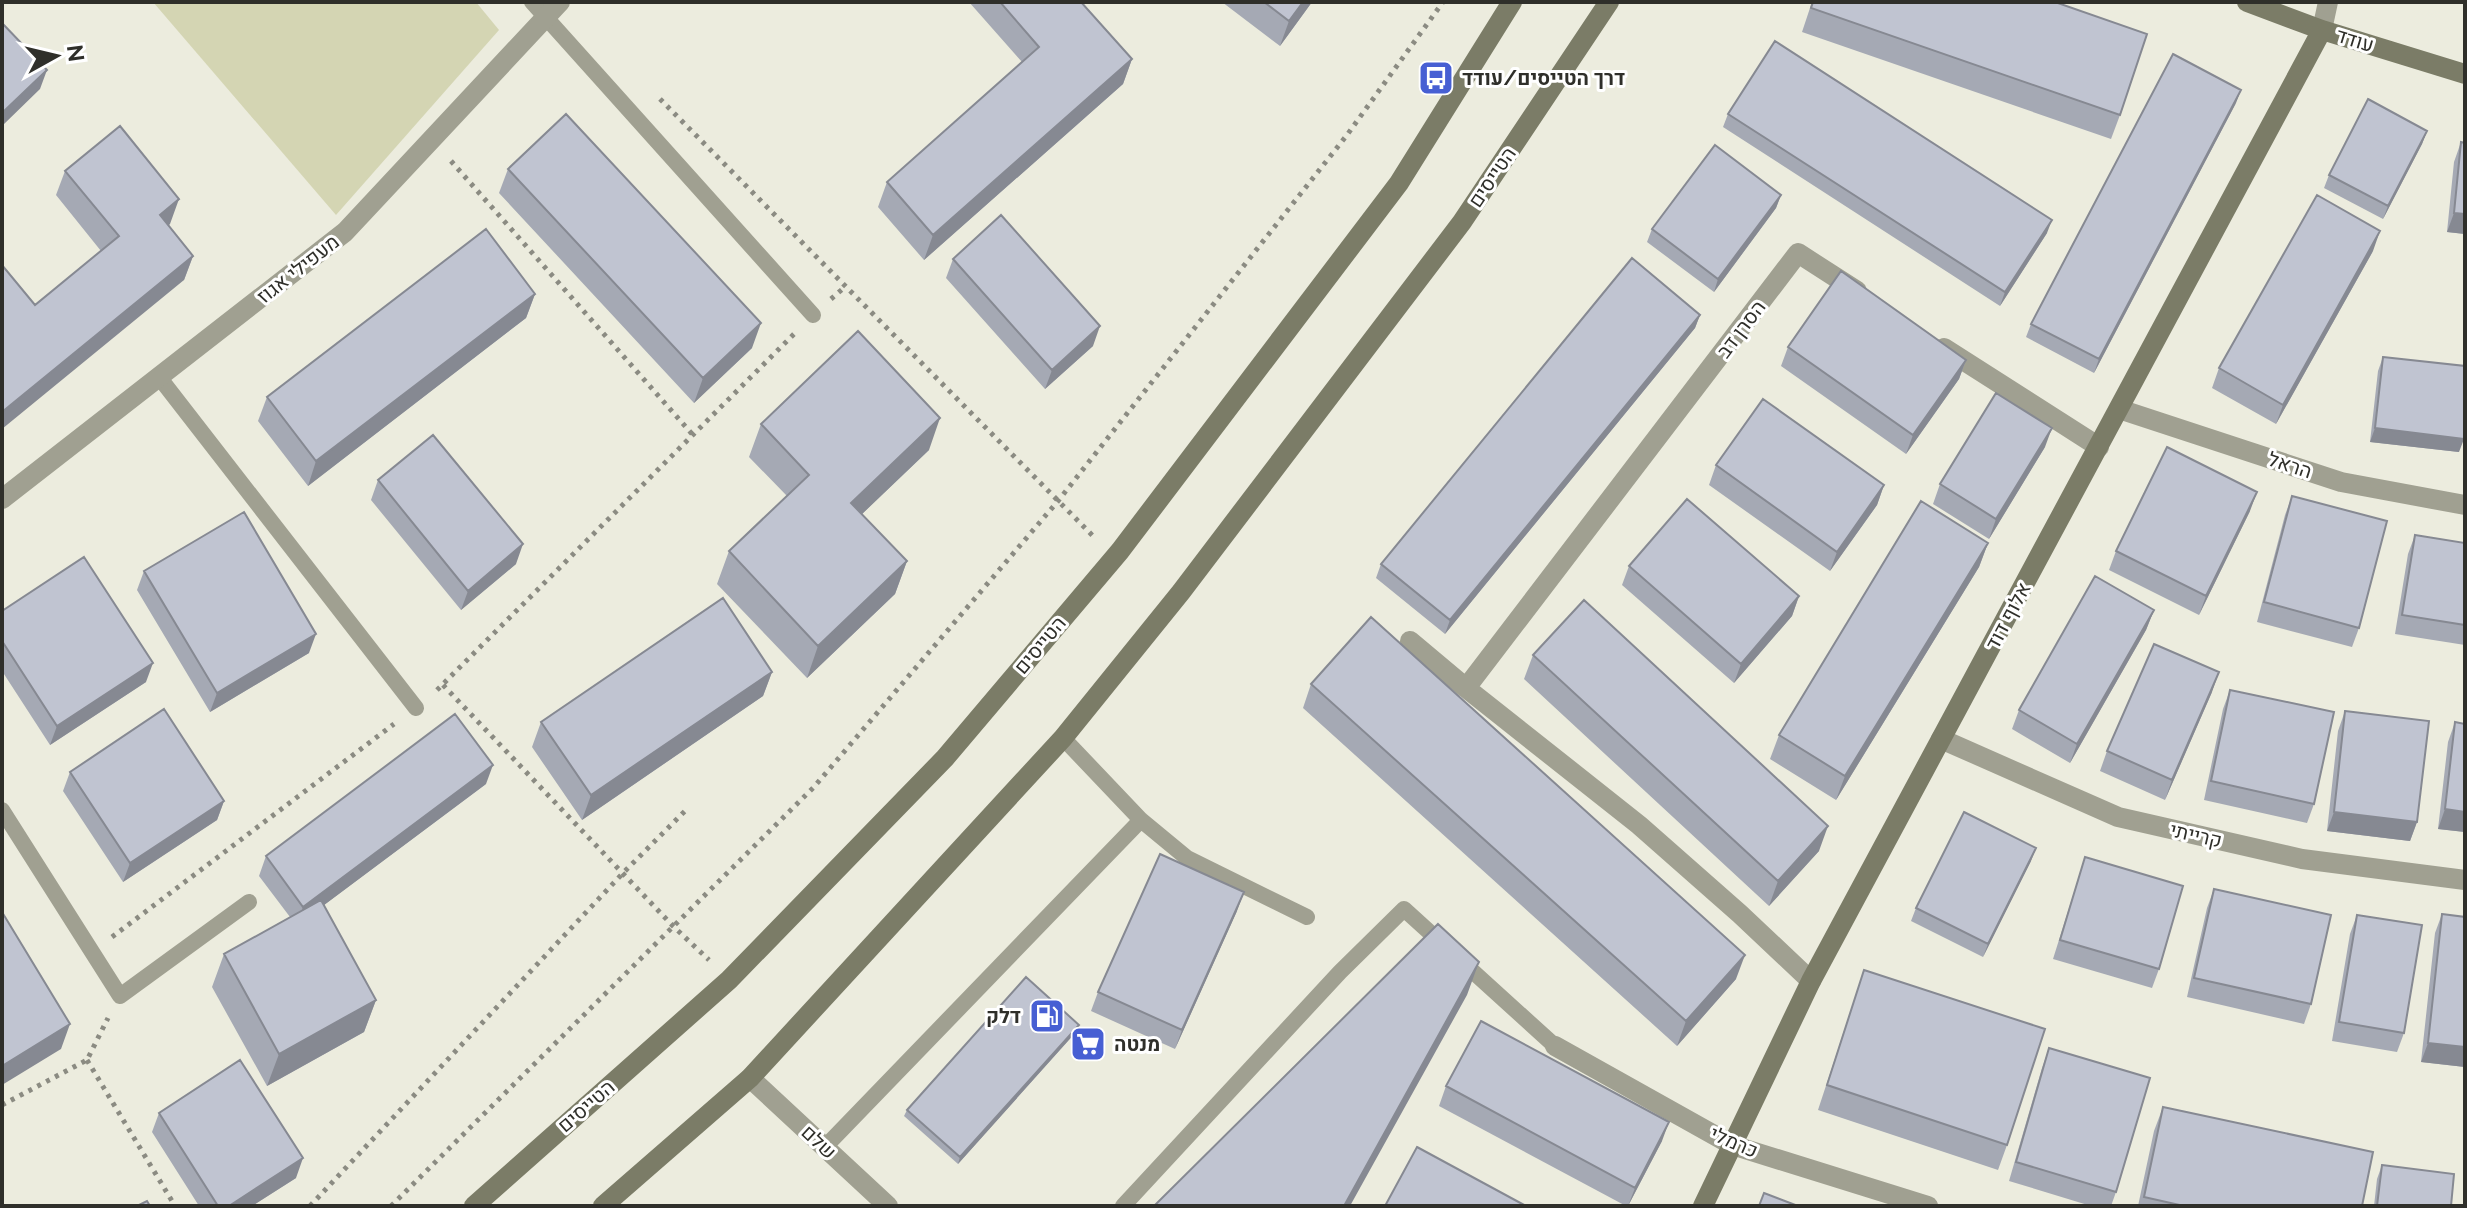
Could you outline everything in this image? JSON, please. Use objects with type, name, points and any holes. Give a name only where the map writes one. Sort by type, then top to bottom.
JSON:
[{"type":"main road","name":"הטייסים","points":[[474,1206],[729,980],[945,758],[1115,558],[1399,183],[1512,2]]},
{"type":"main road","name":"הטייסים","points":[[603,1206],[750,1078],[1063,738],[1181,592],[1462,222],[1609,2]]},
{"type":"main road","name":"עודד","points":[[2247,2],[2322,30],[2465,74]]},
{"type":"main road","name":"אלוף דוד","points":[[1703,1206],[1811,981],[2322,30]]},
{"type":"street","points":[[2322,30],[2328,2]]},
{"type":"street","name":"מעפילי אגוז","points":[[2,499],[345,232],[432,139],[546,7]]},
{"type":"street","name":"הסרן דב","points":[[1466,688],[1798,253],[1877,304]]},
{"type":"street","points":[[1929,338],[2099,447]]},
{"type":"street","name":"הראל","points":[[2119,409],[2341,482],[2465,505]]},
{"type":"street","points":[[1410,641],[1639,825],[1811,981]]},
{"type":"street","name":"קרייתי","points":[[1941,739],[2118,817],[2302,859],[2465,880]]},
{"type":"street","name":"כרמלי","points":[[1555,1046],[1732,1145],[1928,1206]]},
{"type":"street","name":"שלם","points":[[750,1078],[888,1206]]},
{"type":"lane","points":[[546,7],[813,315]]},
{"type":"lane","points":[[159,377],[416,708]]},
{"type":"lane","points":[[1063,738],[1141,820],[1187,858],[1307,917]]},
{"type":"lane","points":[[2,810],[120,996],[249,902]]},
{"type":"lane","points":[[824,1148],[1141,820]]},
{"type":"lane","points":[[1123,1206],[1340,972],[1404,909],[1555,1046]]},
{"type":"path","points":[[391,1206],[814,787],[1058,501],[1347,135],[1443,2]]},
{"type":"path","points":[[651,90],[1115,558]]},
{"type":"path","points":[[432,139],[693,435]]},
{"type":"path","points":[[91,952],[443,685],[813,315],[846,286]]},
{"type":"path","points":[[443,685],[673,926],[729,980]]},
{"type":"path","points":[[310,1206],[686,810]]},
{"type":"path","points":[[2,1105],[87,1060],[120,996]]},
{"type":"path","points":[[87,1060],[175,1206]]},
{"type":"green space","points":[[153,2],[476,2],[499,30],[336,215]]},
{"type":"building","points":[[1000,2],[1081,2],[1132,59],[933,235],[887,182],[1039,47]]},
{"type":"building","points":[[1264,2],[1303,2],[1289,21]]},
{"type":"building","points":[[1813,2],[2055,2],[2147,34],[2120,115],[1811,8]]},
{"type":"building","points":[[2,23],[47,70],[2,113]]},
{"type":"building","points":[[1775,41],[2052,220],[2005,292],[1728,114]]},
{"type":"building","points":[[2173,54],[2241,90],[2099,359],[2031,324]]},
{"type":"building","points":[[2368,99],[2427,131],[2388,206],[2329,175]]},
{"type":"building","points":[[566,114],[761,323],[703,378],[508,169]]},
{"type":"building","points":[[120,126],[179,199],[160,215],[193,256],[2,412],[2,265],[35,305],[119,236],[65,171]]},
{"type":"building","points":[[2461,142],[2465,143],[2465,214],[2454,213]]},
{"type":"building","points":[[1715,145],[1781,195],[1718,279],[1652,229]]},
{"type":"building","points":[[2317,195],[2380,231],[2283,405],[2219,368]]},
{"type":"building","points":[[1001,215],[1100,326],[1052,370],[953,259]]},
{"type":"building","points":[[486,229],[535,294],[316,461],[267,397]]},
{"type":"building","points":[[1632,258],[1700,315],[1450,620],[1381,564]]},
{"type":"building","points":[[1841,271],[1966,360],[1913,435],[1788,347]]},
{"type":"building","points":[[858,331],[940,418],[851,503],[907,561],[818,646],[729,551],[809,475],[761,424]]},
{"type":"building","points":[[2383,357],[2465,366],[2464,439],[2375,428]]},
{"type":"building","points":[[1996,393],[2052,428],[1996,519],[1940,484]]},
{"type":"building","points":[[1763,399],[1884,485],[1837,552],[1716,465]]},
{"type":"building","points":[[433,435],[523,544],[468,591],[378,480]]},
{"type":"building","points":[[2167,447],[2257,492],[2206,596],[2116,551]]},
{"type":"building","points":[[2292,496],[2387,521],[2359,628],[2264,602]]},
{"type":"building","points":[[1687,499],[1799,596],[1741,664],[1629,566]]},
{"type":"building","points":[[1921,501],[1988,543],[1845,776],[1779,735]]},
{"type":"building","points":[[244,512],[316,634],[217,693],[144,571]]},
{"type":"building","points":[[2415,535],[2465,543],[2465,625],[2402,615]]},
{"type":"building","points":[[84,557],[153,663],[57,726],[2,641],[2,611]]},
{"type":"building","points":[[2095,576],[2154,610],[2077,744],[2019,710]]},
{"type":"building","points":[[723,598],[772,672],[591,795],[541,722]]},
{"type":"building","points":[[1584,600],[1828,826],[1778,881],[1533,655]]},
{"type":"building","points":[[1371,617],[1745,955],[1686,1021],[1311,684]]},
{"type":"building","points":[[2154,644],[2219,672],[2172,780],[2107,751]]},
{"type":"building","points":[[2230,690],[2334,712],[2314,804],[2211,781]]},
{"type":"building","points":[[164,709],[224,801],[130,863],[70,772]]},
{"type":"building","points":[[2345,711],[2429,721],[2417,822],[2334,812]]},
{"type":"building","points":[[455,714],[493,765],[303,907],[266,856]]},
{"type":"building","points":[[2455,722],[2465,724],[2465,812],[2445,809]]},
{"type":"building","points":[[1964,812],[2036,848],[1988,944],[1916,908]]},
{"type":"building","points":[[1160,854],[1244,892],[1182,1030],[1098,992]]},
{"type":"building","points":[[2085,857],[2183,886],[2159,969],[2060,940]]},
{"type":"building","points":[[2214,889],[2331,915],[2311,1004],[2194,978]]},
{"type":"building","points":[[321,900],[376,1000],[279,1054],[224,954]]},
{"type":"building","points":[[2,912],[70,1024],[2,1066]]},
{"type":"building","points":[[2442,914],[2465,917],[2465,1047],[2428,1043]]},
{"type":"building","points":[[2357,915],[2422,925],[2404,1033],[2339,1022]]},
{"type":"building","points":[[1438,924],[1479,962],[1344,1206],[1154,1206]]},
{"type":"building","points":[[1864,970],[2045,1029],[2007,1145],[1827,1085]]},
{"type":"building","points":[[1026,977],[1079,1025],[960,1157],[907,1110]]},
{"type":"building","points":[[1481,1021],[1669,1122],[1635,1188],[1446,1086]]},
{"type":"building","points":[[2049,1048],[2150,1078],[2116,1192],[2016,1162]]},
{"type":"building","points":[[240,1060],[303,1158],[229,1206],[218,1206],[159,1113]]},
{"type":"building","points":[[2163,1107],[2373,1152],[2362,1206],[2184,1206],[2144,1197]]},
{"type":"building","points":[[1417,1147],[1526,1206],[1385,1206]]},
{"type":"building","points":[[2382,1165],[2454,1174],[2451,1206],[2377,1206]]},
{"type":"building","points":[[1764,1193],[1798,1206],[1759,1206]]},
{"type":"place","name":"דרך הטייסים/עודד","points":[[1436,78]]},
{"type":"place","name":"דלק","points":[[1047,1016]]},
{"type":"place","name":"מנטה","points":[[1088,1044]]}]
